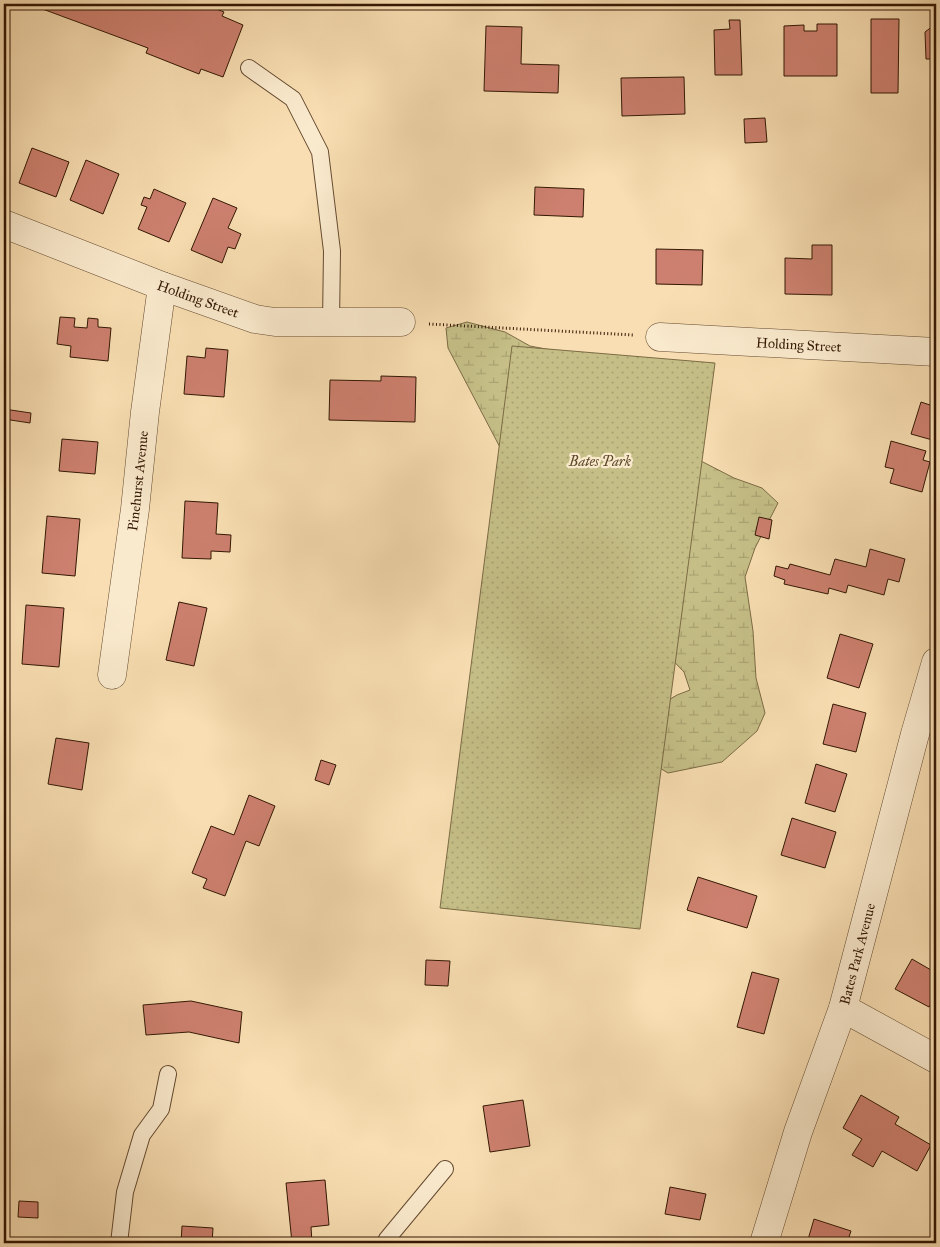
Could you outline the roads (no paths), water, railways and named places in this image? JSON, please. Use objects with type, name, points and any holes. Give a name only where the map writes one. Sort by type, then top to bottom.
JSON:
[{"type":"street","name":"Holding Street","points":[[4,224],[162,286],[255,319],[275,322],[401,322]]},
{"type":"street","name":"Pinehurst Avenue","points":[[112,675],[136,509],[145,412],[162,286]]},
{"type":"street","name":"Holding Street","points":[[660,337],[936,352]]},
{"type":"street","name":"Bates Park Avenue","points":[[764,1243],[798,1132],[843,1008],[915,734],[936,662]]},
{"type":"street","points":[[843,1008],[936,1059]]},
{"type":"lane","points":[[249,68],[294,99],[320,152],[332,251],[331,322]]},
{"type":"lane","points":[[120,1243],[124,1192],[142,1135],[161,1108],[168,1074]]},
{"type":"lane","points":[[385,1243],[444,1169]]},
{"type":"park label","name":"Bates Park","points":[[600,461]]}]
